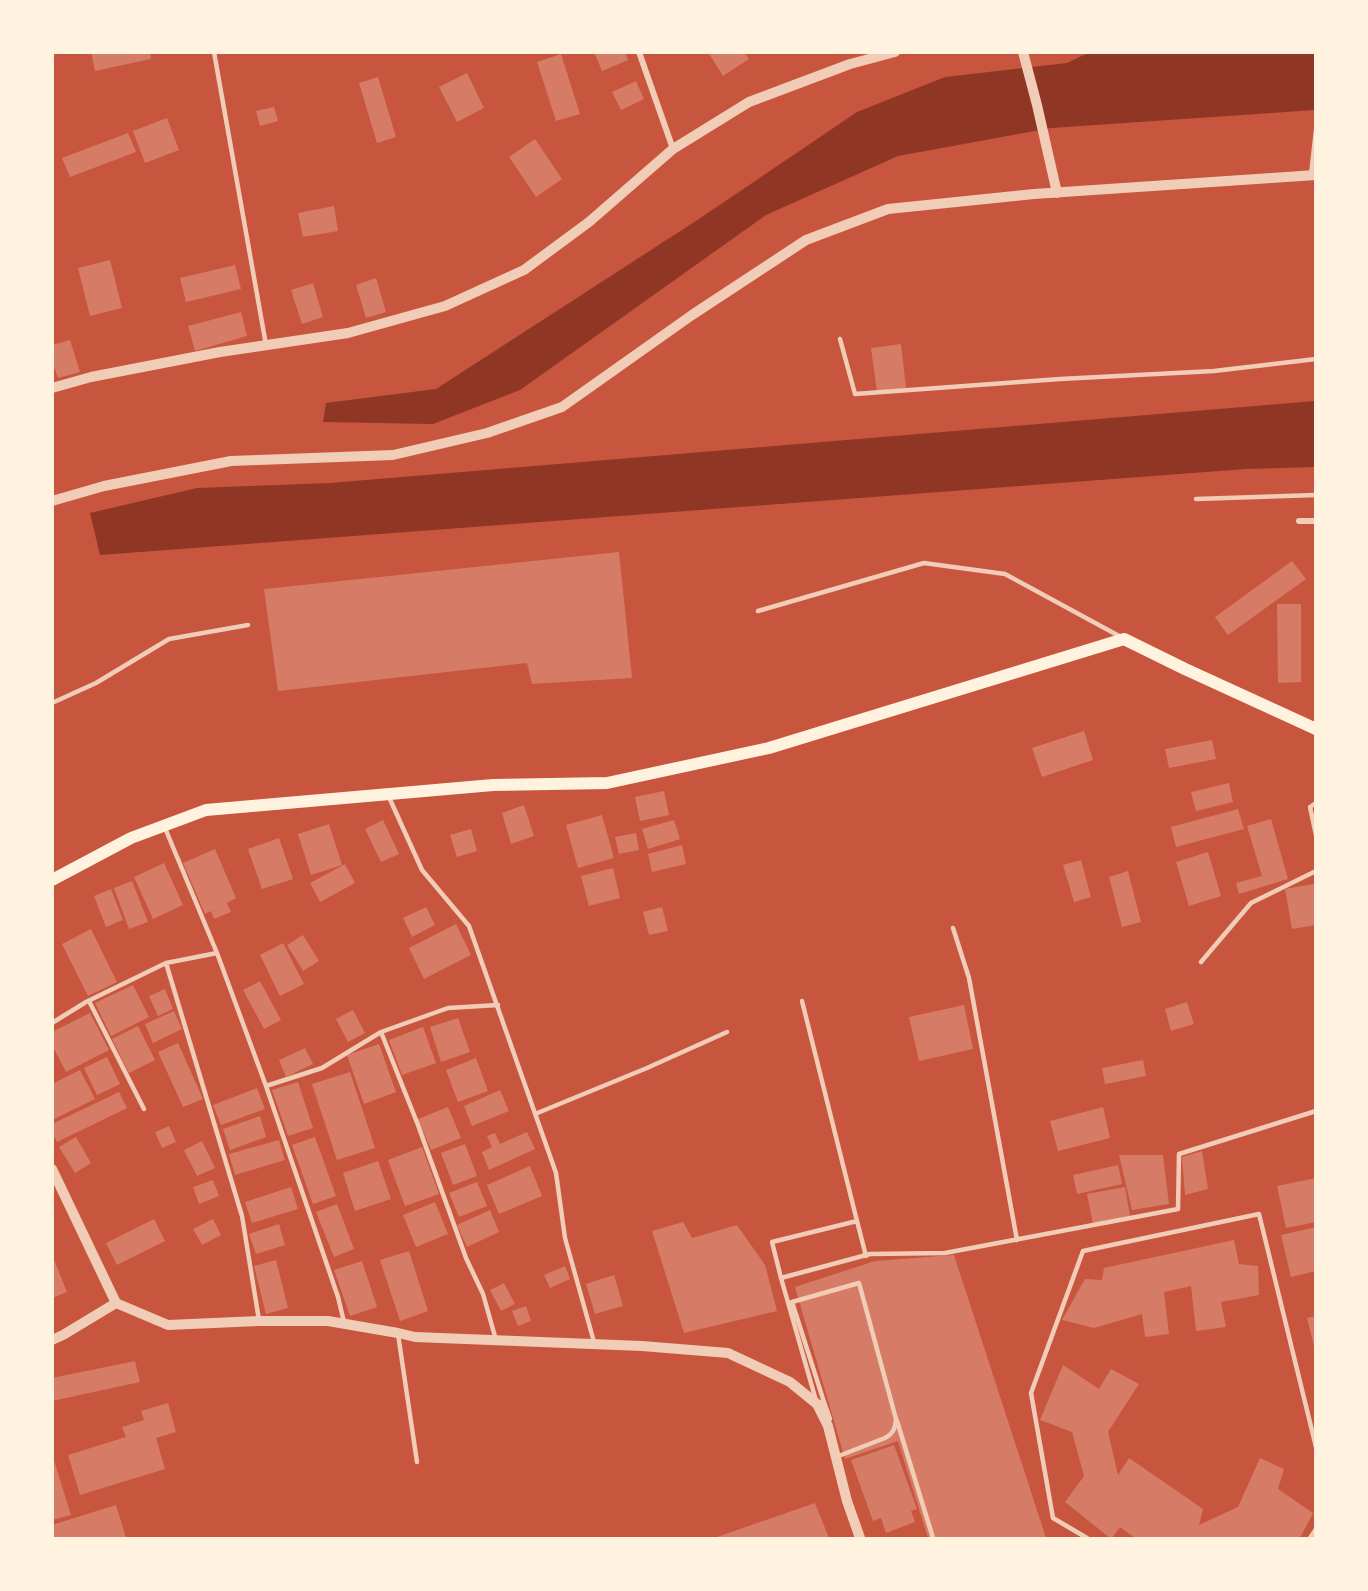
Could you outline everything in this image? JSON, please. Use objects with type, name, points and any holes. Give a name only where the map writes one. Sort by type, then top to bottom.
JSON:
[{"type":"main road","points":[[52,880],[131,838],[206,810],[493,785],[607,783],[769,747],[1124,639],[1316,729]]},
{"type":"street","points":[[639,52],[673,149]]},
{"type":"street","points":[[52,388],[91,377],[220,352],[348,333],[445,306],[524,270],[589,222],[673,149],[749,102],[850,64],[895,52]]},
{"type":"street","points":[[1023,52],[1057,193]]},
{"type":"street","points":[[52,501],[104,486],[231,461],[393,456],[487,433],[562,407],[692,315],[806,240],[888,209],[1057,193],[1313,176]]},
{"type":"street","points":[[1299,521],[1316,521]]},
{"type":"street","points":[[52,1169],[116,1303],[168,1325],[328,1321],[415,1337],[642,1346],[728,1353],[790,1382],[820,1403],[838,1456],[847,1501],[861,1539]]},
{"type":"street","points":[[52,1340],[116,1303]]},
{"type":"lane","points":[[214,52],[266,345]]},
{"type":"lane","points":[[1313,176],[1316,130]]},
{"type":"lane","points":[[840,339],[855,394],[1214,371],[1316,359]]},
{"type":"lane","points":[[1196,499],[1316,495]]},
{"type":"lane","points":[[758,612],[924,563],[1005,574],[1124,639]]},
{"type":"lane","points":[[52,703],[96,683],[169,639],[248,625]]},
{"type":"lane","points":[[388,795],[422,870],[469,926],[556,1173],[565,1238],[595,1344]]},
{"type":"lane","points":[[1316,803],[1310,807],[1316,835]]},
{"type":"lane","points":[[164,826],[217,953],[266,1086],[338,1297],[344,1324]]},
{"type":"lane","points":[[1201,962],[1251,903],[1316,871]]},
{"type":"lane","points":[[953,928],[969,978],[1017,1239]]},
{"type":"lane","points":[[52,1023],[88,1001],[165,963],[217,953]]},
{"type":"lane","points":[[165,963],[242,1216],[259,1322]]},
{"type":"lane","points":[[88,1001],[144,1109]]},
{"type":"lane","points":[[802,1001],[866,1256]]},
{"type":"lane","points":[[266,1086],[322,1068],[381,1032],[448,1008],[498,1005]]},
{"type":"lane","points":[[381,1032],[418,1125],[466,1258],[483,1294],[496,1340]]},
{"type":"lane","points":[[535,1114],[727,1032]]},
{"type":"lane","points":[[781,1278],[866,1256],[945,1253],[1178,1209],[1179,1154],[1316,1111]]},
{"type":"lane","points":[[1087,1539],[1053,1518],[1031,1393],[1083,1251],[1259,1214],[1316,1447]]},
{"type":"lane","points":[[820,1403],[772,1242],[857,1221]]},
{"type":"lane","points":[[820,1403],[792,1302],[859,1283],[896,1419],[933,1539]]},
{"type":"lane","points":[[398,1333],[417,1462]]},
{"type":"lane","points":[[838,1456],[892,1434],[896,1419]]},
{"type":"lane","points":[[1310,1539],[1316,1529]]},
{"type":"shaded area","points":[[1088,53],[1315,53],[1315,110],[1051,128],[898,156],[766,215],[520,390],[433,424],[323,422],[326,403],[436,389],[699,219],[857,112],[945,77],[1067,63]]},
{"type":"shaded area","points":[[1315,401],[1315,467],[1246,469],[100,555],[90,513],[197,488],[330,483]]},
{"type":"building","points":[[91,52],[150,52],[151,59],[95,71]]},
{"type":"building","points":[[625,52],[628,60],[602,71],[595,54]]},
{"type":"building","points":[[708,52],[744,52],[749,59],[723,76]]},
{"type":"building","points":[[561,54],[580,114],[556,121],[537,62]]},
{"type":"building","points":[[467,73],[484,108],[457,122],[439,87]]},
{"type":"building","points":[[378,77],[396,137],[377,143],[359,83]]},
{"type":"building","points":[[636,81],[644,99],[621,110],[612,92]]},
{"type":"building","points":[[274,107],[278,121],[260,126],[256,111]]},
{"type":"building","points":[[167,118],[179,150],[145,163],[133,131]]},
{"type":"building","points":[[128,133],[136,152],[70,177],[62,158]]},
{"type":"building","points":[[535,139],[562,179],[536,197],[509,157]]},
{"type":"building","points":[[334,206],[338,231],[303,237],[298,213]]},
{"type":"building","points":[[110,260],[122,308],[90,316],[78,268]]},
{"type":"building","points":[[235,265],[241,289],[186,302],[180,278]]},
{"type":"building","points":[[376,278],[386,312],[366,318],[356,285]]},
{"type":"building","points":[[313,283],[323,317],[302,324],[291,290]]},
{"type":"building","points":[[241,312],[247,336],[195,351],[188,326]]},
{"type":"building","points":[[70,340],[80,372],[58,378],[52,361],[52,345]]},
{"type":"building","points":[[901,344],[906,388],[877,392],[871,348]]},
{"type":"building","points":[[619,552],[632,678],[532,684],[527,663],[278,691],[264,589]]},
{"type":"building","points":[[1292,561],[1306,579],[1228,635],[1215,617]]},
{"type":"building","points":[[1277,604],[1301,604],[1301,682],[1278,683]]},
{"type":"building","points":[[1084,731],[1093,760],[1042,777],[1032,748]]},
{"type":"building","points":[[1212,740],[1216,759],[1169,768],[1165,749]]},
{"type":"building","points":[[1229,783],[1233,802],[1196,811],[1191,792]]},
{"type":"building","points":[[664,791],[669,815],[640,821],[635,797]]},
{"type":"building","points":[[524,805],[534,836],[511,844],[502,813]]},
{"type":"building","points":[[1238,809],[1244,829],[1176,847],[1171,827]]},
{"type":"building","points":[[602,815],[614,858],[578,868],[566,825]]},
{"type":"building","points":[[1271,819],[1288,879],[1239,894],[1236,883],[1262,876],[1247,826]]},
{"type":"building","points":[[383,820],[399,854],[381,862],[365,829]]},
{"type":"building","points":[[674,820],[680,839],[648,849],[642,829]]},
{"type":"building","points":[[329,824],[342,865],[311,875],[298,834]]},
{"type":"building","points":[[471,829],[477,851],[457,857],[450,835]]},
{"type":"building","points":[[636,833],[639,850],[619,854],[615,837]]},
{"type":"building","points":[[279,838],[293,879],[262,889],[248,849]]},
{"type":"building","points":[[682,845],[686,864],[652,872],[648,854]]},
{"type":"building","points":[[215,849],[236,898],[227,903],[231,912],[214,919],[211,911],[205,914],[183,863]]},
{"type":"building","points":[[1208,852],[1221,896],[1189,906],[1176,862]]},
{"type":"building","points":[[1081,860],[1091,897],[1074,902],[1063,865]]},
{"type":"building","points":[[164,863],[183,905],[153,919],[134,877]]},
{"type":"building","points":[[345,864],[355,883],[320,902],[310,883]]},
{"type":"building","points":[[613,868],[620,898],[589,906],[581,876]]},
{"type":"building","points":[[1128,871],[1141,922],[1122,927],[1109,877]]},
{"type":"building","points":[[132,881],[148,922],[129,929],[114,888]]},
{"type":"building","points":[[1314,884],[1316,925],[1292,929],[1285,889]]},
{"type":"building","points":[[111,889],[123,920],[106,927],[94,896]]},
{"type":"building","points":[[426,907],[435,925],[412,937],[403,918]]},
{"type":"building","points":[[662,907],[668,931],[649,935],[643,912]]},
{"type":"building","points":[[456,924],[471,955],[424,979],[409,948]]},
{"type":"building","points":[[91,929],[117,982],[88,996],[62,944]]},
{"type":"building","points":[[303,935],[319,961],[303,971],[287,945]]},
{"type":"building","points":[[283,943],[304,984],[280,996],[260,955]]},
{"type":"building","points":[[260,981],[281,1020],[264,1029],[243,990]]},
{"type":"building","points":[[133,985],[149,1017],[111,1036],[95,1003]]},
{"type":"building","points":[[165,989],[173,1009],[158,1016],[149,996]]},
{"type":"building","points":[[1187,1002],[1194,1024],[1171,1031],[1165,1009]]},
{"type":"building","points":[[964,1005],[973,1049],[919,1061],[909,1017]]},
{"type":"building","points":[[353,1010],[365,1033],[348,1042],[336,1019]]},
{"type":"building","points":[[174,1011],[182,1029],[153,1043],[145,1024]]},
{"type":"building","points":[[90,1013],[109,1050],[66,1072],[52,1045],[52,1032]]},
{"type":"building","points":[[458,1018],[470,1052],[441,1062],[430,1027]]},
{"type":"building","points":[[138,1026],[155,1060],[129,1073],[112,1039]]},
{"type":"building","points":[[423,1027],[436,1063],[402,1075],[389,1040]]},
{"type":"building","points":[[178,1043],[203,1099],[183,1107],[158,1052]]},
{"type":"building","points":[[379,1044],[396,1092],[364,1104],[347,1055]]},
{"type":"building","points":[[305,1048],[313,1064],[286,1077],[279,1060]]},
{"type":"building","points":[[107,1057],[120,1084],[97,1095],[84,1068]]},
{"type":"building","points":[[476,1058],[488,1091],[458,1102],[446,1070]]},
{"type":"building","points":[[1143,1060],[1146,1076],[1105,1084],[1102,1068]]},
{"type":"building","points":[[80,1070],[95,1099],[52,1120],[52,1084]]},
{"type":"building","points":[[350,1072],[375,1148],[337,1160],[312,1084]]},
{"type":"building","points":[[298,1082],[313,1128],[288,1136],[272,1090]]},
{"type":"building","points":[[257,1088],[265,1109],[221,1125],[213,1105]]},
{"type":"building","points":[[500,1090],[509,1111],[472,1126],[464,1106]]},
{"type":"building","points":[[119,1092],[127,1108],[57,1142],[52,1132],[52,1124]]},
{"type":"building","points":[[448,1107],[461,1138],[431,1150],[418,1119]]},
{"type":"building","points":[[1103,1107],[1110,1138],[1058,1151],[1050,1121]]},
{"type":"building","points":[[260,1116],[266,1137],[230,1150],[223,1129]]},
{"type":"building","points":[[169,1126],[176,1142],[162,1148],[155,1132]]},
{"type":"building","points":[[527,1132],[535,1149],[489,1170],[482,1152],[492,1147],[487,1136],[495,1133],[500,1144]]},
{"type":"building","points":[[76,1137],[91,1163],[75,1173],[59,1147]]},
{"type":"building","points":[[315,1137],[336,1196],[313,1204],[292,1145]]},
{"type":"building","points":[[279,1140],[285,1160],[235,1175],[229,1154]]},
{"type":"building","points":[[202,1141],[215,1168],[197,1176],[184,1150]]},
{"type":"building","points":[[465,1144],[477,1176],[453,1185],[441,1153]]},
{"type":"building","points":[[422,1147],[439,1194],[405,1206],[388,1160]]},
{"type":"building","points":[[1202,1151],[1208,1189],[1185,1195],[1182,1157]]},
{"type":"building","points":[[1119,1155],[1163,1155],[1169,1204],[1132,1210]]},
{"type":"building","points":[[378,1161],[391,1199],[355,1211],[343,1173]]},
{"type":"building","points":[[1118,1165],[1122,1184],[1077,1194],[1073,1175]]},
{"type":"building","points":[[530,1166],[542,1196],[499,1214],[487,1185]]},
{"type":"building","points":[[1316,1178],[1316,1222],[1286,1228],[1277,1186]]},
{"type":"building","points":[[213,1180],[219,1196],[199,1204],[193,1187]]},
{"type":"building","points":[[477,1182],[487,1206],[459,1217],[449,1193]]},
{"type":"building","points":[[291,1187],[298,1209],[252,1223],[245,1202]]},
{"type":"building","points":[[1125,1187],[1130,1216],[1093,1224],[1087,1194]]},
{"type":"building","points":[[435,1202],[448,1234],[416,1247],[403,1215]]},
{"type":"building","points":[[337,1204],[354,1249],[334,1257],[316,1212]]},
{"type":"building","points":[[490,1210],[499,1232],[467,1247],[457,1225]]},
{"type":"building","points":[[154,1219],[165,1241],[117,1265],[106,1243]]},
{"type":"building","points":[[213,1219],[221,1235],[202,1245],[193,1229]]},
{"type":"building","points":[[683,1222],[692,1238],[737,1225],[765,1265],[777,1311],[684,1333],[652,1231]]},
{"type":"building","points":[[279,1224],[285,1245],[256,1254],[249,1234]]},
{"type":"building","points":[[1316,1227],[1316,1271],[1291,1277],[1281,1235]]},
{"type":"building","points":[[1234,1240],[1239,1264],[1258,1266],[1259,1295],[1221,1302],[1226,1327],[1196,1331],[1191,1286],[1164,1292],[1169,1334],[1145,1337],[1142,1314],[1094,1328],[1062,1320],[1085,1279],[1102,1280],[1104,1268]]},
{"type":"building","points":[[409,1251],[428,1311],[400,1321],[380,1260]]},
{"type":"building","points":[[52,1255],[67,1292],[52,1298]]},
{"type":"building","points":[[954,1255],[1046,1538],[928,1538],[898,1441],[845,1459],[795,1287],[875,1261]]},
{"type":"building","points":[[276,1260],[288,1308],[266,1314],[254,1266]]},
{"type":"building","points":[[362,1261],[377,1307],[350,1316],[334,1270]]},
{"type":"building","points":[[565,1266],[570,1279],[550,1288],[544,1275]]},
{"type":"building","points":[[614,1275],[623,1306],[595,1314],[586,1284]]},
{"type":"building","points":[[504,1283],[515,1304],[501,1311],[490,1290]]},
{"type":"building","points":[[526,1306],[531,1321],[518,1326],[512,1311]]},
{"type":"building","points":[[1316,1316],[1316,1350],[1315,1350],[1307,1318]]},
{"type":"building","points":[[135,1361],[140,1382],[52,1401],[52,1378]]},
{"type":"building","points":[[1063,1365],[1099,1389],[1111,1369],[1139,1384],[1108,1432],[1118,1475],[1129,1458],[1203,1509],[1199,1525],[1238,1507],[1260,1458],[1284,1469],[1278,1489],[1313,1513],[1300,1538],[1135,1538],[1120,1527],[1110,1538],[1065,1502],[1084,1476],[1072,1432],[1040,1420]]},
{"type":"building","points":[[168,1403],[176,1432],[156,1438],[165,1469],[80,1495],[68,1455],[126,1437],[122,1427],[144,1420],[141,1411]]},
{"type":"building","points":[[894,1445],[917,1509],[911,1511],[915,1522],[886,1533],[881,1518],[873,1521],[851,1460]]},
{"type":"building","points":[[52,1454],[71,1515],[52,1520]]},
{"type":"building","points":[[815,1503],[829,1538],[714,1538]]},
{"type":"building","points":[[116,1505],[126,1538],[52,1538],[52,1525]]}]
